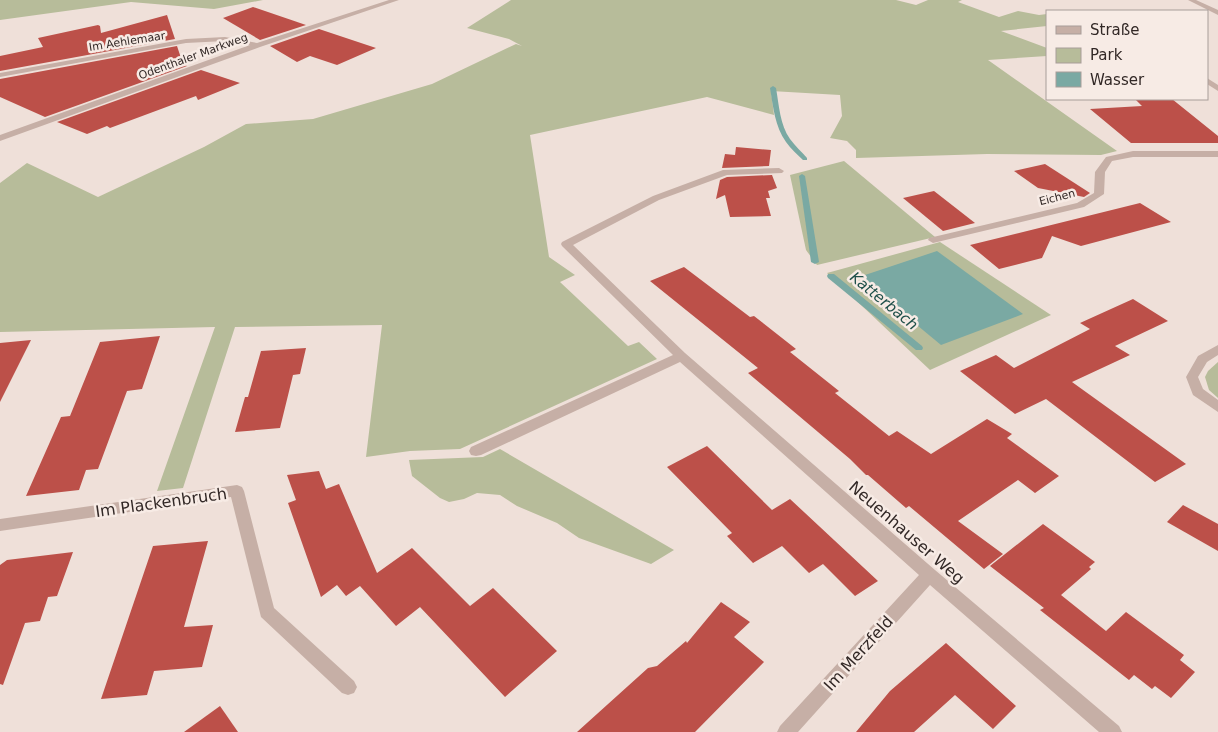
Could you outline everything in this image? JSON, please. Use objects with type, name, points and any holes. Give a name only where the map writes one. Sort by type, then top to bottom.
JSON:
[{"type":"street","name":"Odenthaler Markweg","points":[[0,138],[257,45],[396,0]]},
{"type":"street","points":[[1191,0],[1218,13]]},
{"type":"street","name":"Im Aehlemaar","points":[[0,75],[131,51],[206,40],[237,40],[257,45]]},
{"type":"street","points":[[1208,81],[1218,89]]},
{"type":"street","name":"Eichen","points":[[934,240],[1080,205],[1099,194],[1100,172],[1109,159],[1132,154],[1218,154]]},
{"type":"street","name":"Neuenhauser Weg","points":[[778,171],[726,172],[656,198],[566,244],[681,356],[929,575],[1113,732]]},
{"type":"street","points":[[1218,349],[1202,359],[1192,377],[1198,392],[1218,407]]},
{"type":"street","points":[[476,451],[681,356]]},
{"type":"street","name":"Im Plackenbruch","points":[[0,525],[237,491],[267,612],[348,687]]},
{"type":"street","name":"Im Merzfeld","points":[[786,732],[929,575]]},
{"type":"green space","points":[[0,0],[263,0],[214,9],[131,2],[0,20]]},
{"type":"green space","points":[[511,0],[896,0],[916,5],[928,0],[962,0],[958,2],[999,17],[1018,11],[1039,15],[1046,14],[1046,26],[1001,31],[1046,48],[1046,56],[988,60],[1117,151],[1101,155],[987,154],[856,158],[856,150],[847,141],[830,138],[842,116],[840,95],[771,91],[774,115],[707,97],[530,135],[549,257],[575,275],[560,282],[628,346],[639,342],[657,359],[460,449],[410,451],[366,457],[382,325],[235,327],[183,488],[157,491],[215,327],[0,332],[0,183],[27,163],[98,197],[204,147],[246,124],[313,119],[432,84],[516,44],[522,46],[509,39],[467,28]]},
{"type":"green space","points":[[844,161],[935,237],[817,265],[806,250],[790,175]]},
{"type":"green space","points":[[940,242],[1051,315],[930,370],[827,273]]},
{"type":"green space","points":[[1218,362],[1218,398],[1209,390],[1205,377],[1208,371]]},
{"type":"green space","points":[[500,449],[674,550],[651,564],[579,538],[557,523],[517,506],[500,495],[477,493],[464,499],[449,502],[440,498],[412,476],[409,460],[483,457]]},
{"type":"water","points":[[937,251],[1023,314],[941,345],[859,277]]},
{"type":"building","points":[[253,7],[306,25],[260,40],[223,18]]},
{"type":"building","points":[[167,15],[175,39],[0,71],[0,56],[43,47],[38,38],[98,25],[100,26],[101,33]]},
{"type":"building","points":[[319,29],[376,48],[337,65],[310,56],[297,62],[270,46]]},
{"type":"building","points":[[177,46],[183,64],[187,66],[45,117],[0,97],[0,79]]},
{"type":"building","points":[[201,70],[240,83],[198,100],[196,96],[110,128],[107,126],[87,134],[57,122]]},
{"type":"building","points":[[1136,100],[1173,100],[1218,136],[1218,143],[1131,143],[1090,109],[1142,106]]},
{"type":"building","points":[[736,147],[771,150],[769,166],[722,168],[725,154],[735,155]]},
{"type":"building","points":[[1045,164],[1090,193],[1084,197],[1038,188],[1014,171]]},
{"type":"building","points":[[772,175],[777,188],[768,191],[770,198],[766,198],[771,216],[730,217],[725,195],[716,199],[720,180],[727,177]]},
{"type":"building","points":[[934,191],[975,223],[943,231],[903,198]]},
{"type":"building","points":[[1140,203],[1171,222],[1081,246],[1052,236],[1042,258],[999,269],[970,245]]},
{"type":"building","points":[[684,267],[750,317],[754,316],[796,349],[790,352],[839,391],[835,393],[889,436],[897,431],[931,454],[987,419],[1012,434],[1007,438],[1059,476],[1035,493],[1018,480],[958,521],[1003,554],[984,569],[909,506],[906,508],[866,475],[850,459],[748,373],[758,368],[650,281]]},
{"type":"building","points":[[1133,299],[1168,321],[1115,346],[1130,355],[1072,382],[1186,464],[1155,482],[1046,399],[1015,414],[960,371],[996,355],[1014,368],[1090,329],[1080,323]]},
{"type":"building","points":[[160,336],[142,389],[127,391],[98,469],[86,470],[79,490],[26,496],[61,417],[70,416],[100,342]]},
{"type":"building","points":[[31,340],[0,402],[0,343]]},
{"type":"building","points":[[306,348],[300,374],[293,375],[280,428],[235,432],[245,397],[248,397],[261,351]]},
{"type":"building","points":[[707,446],[772,510],[790,499],[878,581],[855,596],[823,564],[809,573],[782,546],[753,563],[727,536],[732,533],[667,467]]},
{"type":"building","points":[[319,471],[326,489],[339,484],[377,573],[412,548],[470,606],[493,588],[557,651],[505,697],[420,607],[396,626],[360,586],[346,596],[337,585],[321,597],[288,503],[296,500],[287,475]]},
{"type":"building","points":[[1183,505],[1218,524],[1218,551],[1167,522]]},
{"type":"building","points":[[1043,524],[1095,562],[1089,567],[1091,569],[1061,595],[1106,631],[1126,612],[1184,655],[1180,660],[1195,672],[1171,698],[1155,686],[1152,689],[1134,675],[1129,680],[1040,610],[1044,608],[990,566]]},
{"type":"building","points":[[208,541],[184,627],[213,625],[202,667],[154,671],[147,695],[101,699],[153,546]]},
{"type":"building","points":[[73,552],[57,596],[48,597],[40,621],[25,623],[3,685],[0,684],[0,565],[7,560]]},
{"type":"building","points":[[721,602],[750,622],[734,637],[764,662],[695,732],[577,732],[648,668],[657,666],[686,641],[687,643]]},
{"type":"building","points":[[946,643],[1016,706],[993,729],[955,695],[914,732],[856,732],[890,691]]},
{"type":"building","points":[[220,706],[238,732],[184,732]]},
{"type":"waterway","name":"Katterbach","points":[[773,88],[782,130],[789,142],[805,159]]},
{"type":"waterway","name":"Katterbach","points":[[802,176],[815,262]]},
{"type":"waterway","name":"Katterbach","points":[[831,276],[919,348]]}]
